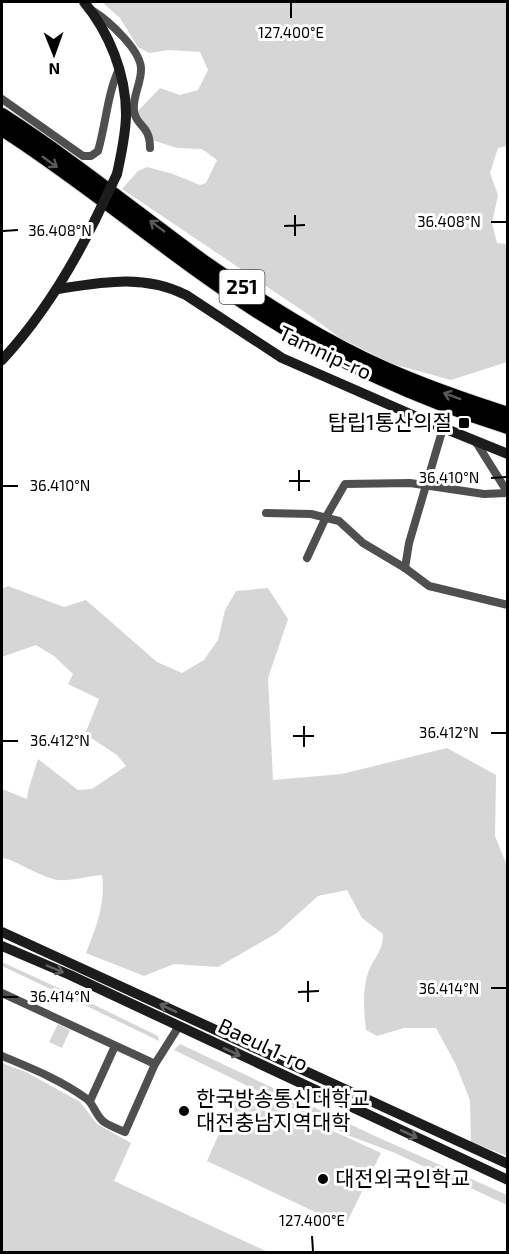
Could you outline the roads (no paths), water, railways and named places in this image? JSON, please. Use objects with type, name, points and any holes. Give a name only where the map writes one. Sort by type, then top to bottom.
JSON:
[{"type":"highway","name":"251","points":[[2,116],[116,195],[205,262],[322,336],[386,369],[451,396],[507,414]]},
{"type":"highway","name":"251","points":[[2,129],[256,310],[316,347],[382,380],[448,408],[507,427]]},
{"type":"main road","points":[[2,360],[28,330],[58,289],[117,174],[126,114],[119,69],[103,28],[88,6]]},
{"type":"main road","name":"Tamnip-ro","points":[[58,289],[117,280],[136,280],[171,288],[282,358],[507,454]]},
{"type":"main road","name":"Baeul 1-ro","points":[[2,932],[507,1164]]},
{"type":"main road","name":"Baeul 1-ro","points":[[2,946],[70,975],[507,1179]]},
{"type":"street","points":[[88,6],[104,18],[141,60],[134,113],[148,132],[150,148]]},
{"type":"street","points":[[2,99],[83,156],[91,156],[98,152],[107,118],[111,87],[119,69]]},
{"type":"street","points":[[405,568],[409,543],[443,428]]},
{"type":"street","points":[[307,558],[326,517],[345,484],[410,483],[484,494],[507,493],[476,442]]},
{"type":"street","points":[[266,513],[311,514],[339,521],[363,543],[405,568],[429,586],[507,605]]},
{"type":"street","points":[[2,993],[155,1064]]},
{"type":"street","points":[[115,1046],[90,1101],[92,1108],[103,1121],[125,1132],[155,1064],[179,1026]]},
{"type":"street","points":[[2,1056],[52,1078],[90,1101]]},
{"type":"place","name":"탑립1통산의절","points":[[464,423]]},
{"type":"place","name":"한국방송통신대학교 대전충남지역대학","points":[[184,1111]]},
{"type":"place","name":"대전외국인학교","points":[[323,1179]]}]
